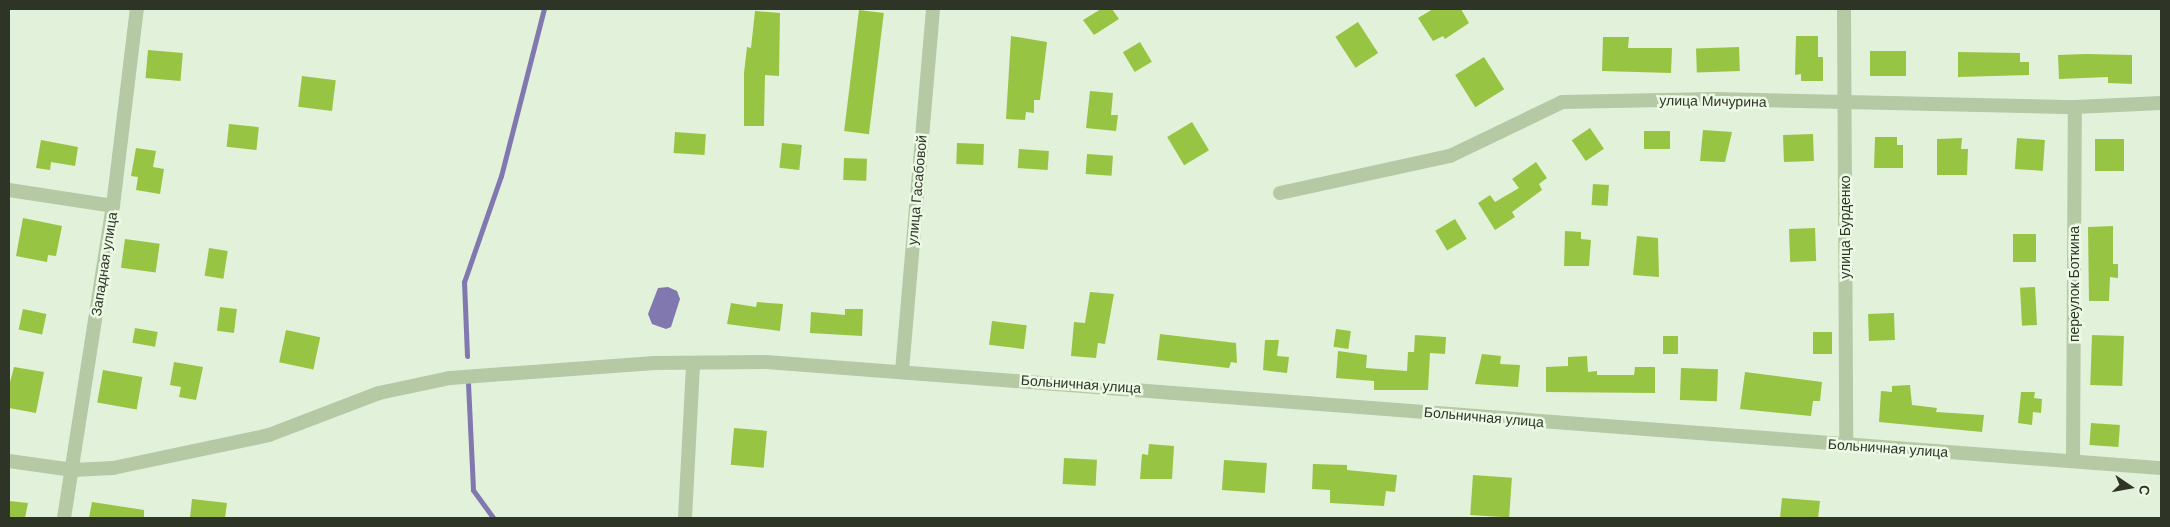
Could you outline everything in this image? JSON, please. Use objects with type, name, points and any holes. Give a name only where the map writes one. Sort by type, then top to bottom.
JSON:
[{"type":"street","name":"Западная улица","points":[[64,518],[113,206],[137,9]]},
{"type":"street","name":"улица Гасабовой","points":[[902,371],[933,9]]},
{"type":"street","name":"улица Бурденко","points":[[1844,9],[1846,445]]},
{"type":"street","name":"улица Мичурина","points":[[1280,193],[1450,156],[1562,102],[1713,99],[1845,104],[2076,107],[2161,103]]},
{"type":"street","name":"переулок Боткина","points":[[2073,461],[2076,107]]},
{"type":"street","points":[[9,190],[113,206]]},
{"type":"street","points":[[685,518],[693,363]]},
{"type":"street","name":"Больничная улица","points":[[9,461],[73,470],[113,468],[259,438],[379,393],[450,378],[693,363],[807,364],[1310,400],[1594,427],[2161,468]]},
{"type":"shaded area","points":[[668,287],[677,291],[680,299],[671,327],[666,329],[652,324],[648,314],[658,288]]},
{"type":"building","points":[[1101,9],[1112,9],[1119,19],[1094,35],[1083,20]]},
{"type":"building","points":[[1433,9],[1461,9],[1469,23],[1445,39],[1443,36],[1433,41],[1418,18]]},
{"type":"building","points":[[859,10],[884,13],[869,134],[844,131]]},
{"type":"building","points":[[755,11],[780,13],[779,76],[765,75],[764,126],[744,126],[744,73],[747,47],[751,48]]},
{"type":"building","points":[[1358,22],[1378,53],[1356,68],[1335,37]]},
{"type":"building","points":[[1011,36],[1047,42],[1040,100],[1034,100],[1034,113],[1026,112],[1025,120],[1006,119]]},
{"type":"building","points":[[1796,36],[1818,36],[1818,57],[1823,57],[1823,81],[1801,81],[1801,74],[1795,75]]},
{"type":"building","points":[[1603,37],[1629,37],[1628,48],[1672,48],[1671,73],[1602,71]]},
{"type":"building","points":[[1140,42],[1152,62],[1135,72],[1123,52]]},
{"type":"building","points":[[1739,47],[1740,71],[1697,72],[1696,49]]},
{"type":"building","points":[[148,50],[183,53],[180,81],[146,78]]},
{"type":"building","points":[[1870,51],[1906,51],[1906,76],[1870,76]]},
{"type":"building","points":[[1958,52],[2020,53],[2020,62],[2029,62],[2029,75],[1958,77]]},
{"type":"building","points":[[2058,55],[2132,55],[2132,84],[2108,83],[2108,77],[2059,79]]},
{"type":"building","points":[[1484,57],[1504,89],[1475,107],[1455,75]]},
{"type":"building","points":[[302,76],[336,80],[332,111],[298,107]]},
{"type":"building","points":[[1090,91],[1113,93],[1111,115],[1118,115],[1116,131],[1086,128]]},
{"type":"building","points":[[1192,122],[1209,150],[1184,165],[1167,137]]},
{"type":"building","points":[[229,124],[259,127],[256,150],[227,147]]},
{"type":"building","points":[[1590,128],[1604,149],[1586,161],[1572,140]]},
{"type":"building","points":[[1703,130],[1732,132],[1725,162],[1700,161]]},
{"type":"building","points":[[1644,131],[1670,131],[1670,149],[1644,149]]},
{"type":"building","points":[[675,132],[706,134],[704,155],[674,153]]},
{"type":"building","points":[[1813,134],[1814,161],[1784,162],[1783,135]]},
{"type":"building","points":[[1875,137],[1897,137],[1897,145],[1903,145],[1903,168],[1874,168]]},
{"type":"building","points":[[1962,138],[1961,149],[1968,149],[1967,175],[1937,175],[1937,139]]},
{"type":"building","points":[[2017,138],[2045,140],[2043,171],[2015,169]]},
{"type":"building","points":[[2095,139],[2124,139],[2124,171],[2095,171]]},
{"type":"building","points":[[41,140],[78,147],[75,166],[51,162],[50,170],[36,168]]},
{"type":"building","points":[[782,143],[802,145],[799,170],[779,168]]},
{"type":"building","points":[[957,143],[984,144],[983,165],[956,164]]},
{"type":"building","points":[[136,148],[156,151],[153,167],[164,169],[160,194],[136,190],[138,177],[131,176]]},
{"type":"building","points":[[1019,149],[1049,151],[1048,170],[1018,168]]},
{"type":"building","points":[[1087,154],[1113,156],[1112,176],[1086,174]]},
{"type":"building","points":[[844,158],[867,159],[866,181],[843,180]]},
{"type":"building","points":[[1536,162],[1547,178],[1539,184],[1542,190],[1512,212],[1515,217],[1495,230],[1478,203],[1490,195],[1495,202],[1519,188],[1512,179]]},
{"type":"building","points":[[1593,184],[1609,185],[1607,206],[1592,205]]},
{"type":"building","points":[[23,218],[62,226],[56,256],[48,255],[47,262],[16,256]]},
{"type":"building","points":[[1455,219],[1467,239],[1447,251],[1435,231]]},
{"type":"building","points":[[2113,226],[2113,264],[2118,264],[2118,278],[2110,277],[2109,301],[2089,301],[2088,227]]},
{"type":"building","points":[[1815,228],[1816,261],[1790,262],[1789,229]]},
{"type":"building","points":[[1565,231],[1581,232],[1581,239],[1591,240],[1589,266],[1564,266]]},
{"type":"building","points":[[2013,234],[2036,234],[2036,262],[2013,262]]},
{"type":"building","points":[[1637,236],[1658,238],[1659,277],[1633,275]]},
{"type":"building","points":[[125,239],[160,244],[156,273],[121,268]]},
{"type":"building","points":[[209,248],[228,251],[223,279],[205,276]]},
{"type":"building","points":[[2035,287],[2037,325],[2022,326],[2020,288]]},
{"type":"building","points":[[1090,292],[1114,294],[1105,344],[1098,343],[1096,358],[1071,356],[1074,322],[1085,323]]},
{"type":"building","points":[[757,302],[783,304],[780,331],[727,324],[731,303],[756,307]]},
{"type":"building","points":[[220,307],[237,309],[234,333],[217,331]]},
{"type":"building","points":[[23,309],[46,314],[42,335],[19,330]]},
{"type":"building","points":[[845,309],[863,309],[862,336],[810,333],[811,312],[845,315]]},
{"type":"building","points":[[1894,313],[1895,340],[1869,341],[1868,314]]},
{"type":"building","points":[[992,321],[1027,325],[1024,349],[989,345]]},
{"type":"building","points":[[135,328],[158,332],[155,347],[132,343]]},
{"type":"building","points":[[1336,329],[1351,331],[1348,349],[1333,347]]},
{"type":"building","points":[[286,330],[320,337],[313,370],[279,362]]},
{"type":"building","points":[[1813,332],[1832,332],[1832,354],[1813,354]]},
{"type":"building","points":[[1160,334],[1236,343],[1237,363],[1231,362],[1229,368],[1157,360]]},
{"type":"building","points":[[1415,335],[1446,337],[1445,354],[1430,353],[1428,390],[1374,390],[1374,381],[1336,378],[1338,351],[1367,355],[1366,368],[1407,371],[1408,352],[1414,352]]},
{"type":"building","points":[[2092,335],[2124,336],[2122,386],[2090,385]]},
{"type":"building","points":[[1663,336],[1678,336],[1678,354],[1663,354]]},
{"type":"building","points":[[1265,340],[1279,340],[1277,356],[1289,357],[1287,373],[1263,370]]},
{"type":"building","points":[[1482,354],[1501,356],[1500,364],[1520,365],[1518,387],[1475,384]]},
{"type":"building","points":[[1587,356],[1588,372],[1597,371],[1597,375],[1634,375],[1635,367],[1655,367],[1655,393],[1546,392],[1546,367],[1568,366],[1568,357]]},
{"type":"building","points":[[174,362],[203,367],[196,400],[179,397],[181,387],[170,385]]},
{"type":"building","points":[[14,367],[44,372],[36,413],[9,408],[9,386]]},
{"type":"building","points":[[1681,368],[1718,369],[1717,401],[1680,400]]},
{"type":"building","points":[[103,370],[142,377],[137,409],[97,402]]},
{"type":"building","points":[[1745,372],[1822,382],[1820,401],[1813,401],[1811,416],[1740,409]]},
{"type":"building","points":[[1910,385],[1912,405],[1937,408],[1936,412],[1984,415],[1982,432],[1879,422],[1881,391],[1892,392],[1892,386]]},
{"type":"building","points":[[2021,392],[2035,392],[2034,398],[2042,399],[2041,413],[2033,412],[2032,425],[2018,423]]},
{"type":"building","points":[[2091,423],[2120,425],[2118,447],[2089,445]]},
{"type":"building","points":[[734,428],[767,431],[764,468],[731,465]]},
{"type":"building","points":[[1149,444],[1174,446],[1172,479],[1140,479],[1142,454],[1148,455]]},
{"type":"building","points":[[1064,458],[1097,460],[1096,486],[1063,484]]},
{"type":"building","points":[[1224,460],[1267,463],[1265,493],[1222,490]]},
{"type":"building","points":[[1313,464],[1347,465],[1347,470],[1397,475],[1395,492],[1386,491],[1384,506],[1330,503],[1330,490],[1312,489]]},
{"type":"building","points":[[1473,475],[1512,478],[1509,518],[1470,515]]},
{"type":"building","points":[[1782,498],[1820,501],[1818,518],[1780,518]]},
{"type":"building","points":[[192,499],[227,503],[225,518],[190,518]]},
{"type":"building","points":[[9,501],[28,503],[25,518],[9,518]]},
{"type":"building","points":[[92,502],[144,510],[144,518],[89,518]]},
{"type":"waterway","points":[[467,356],[464,282],[501,176],[544,9]]},
{"type":"waterway","points":[[468,383],[473,490],[493,518]]}]
